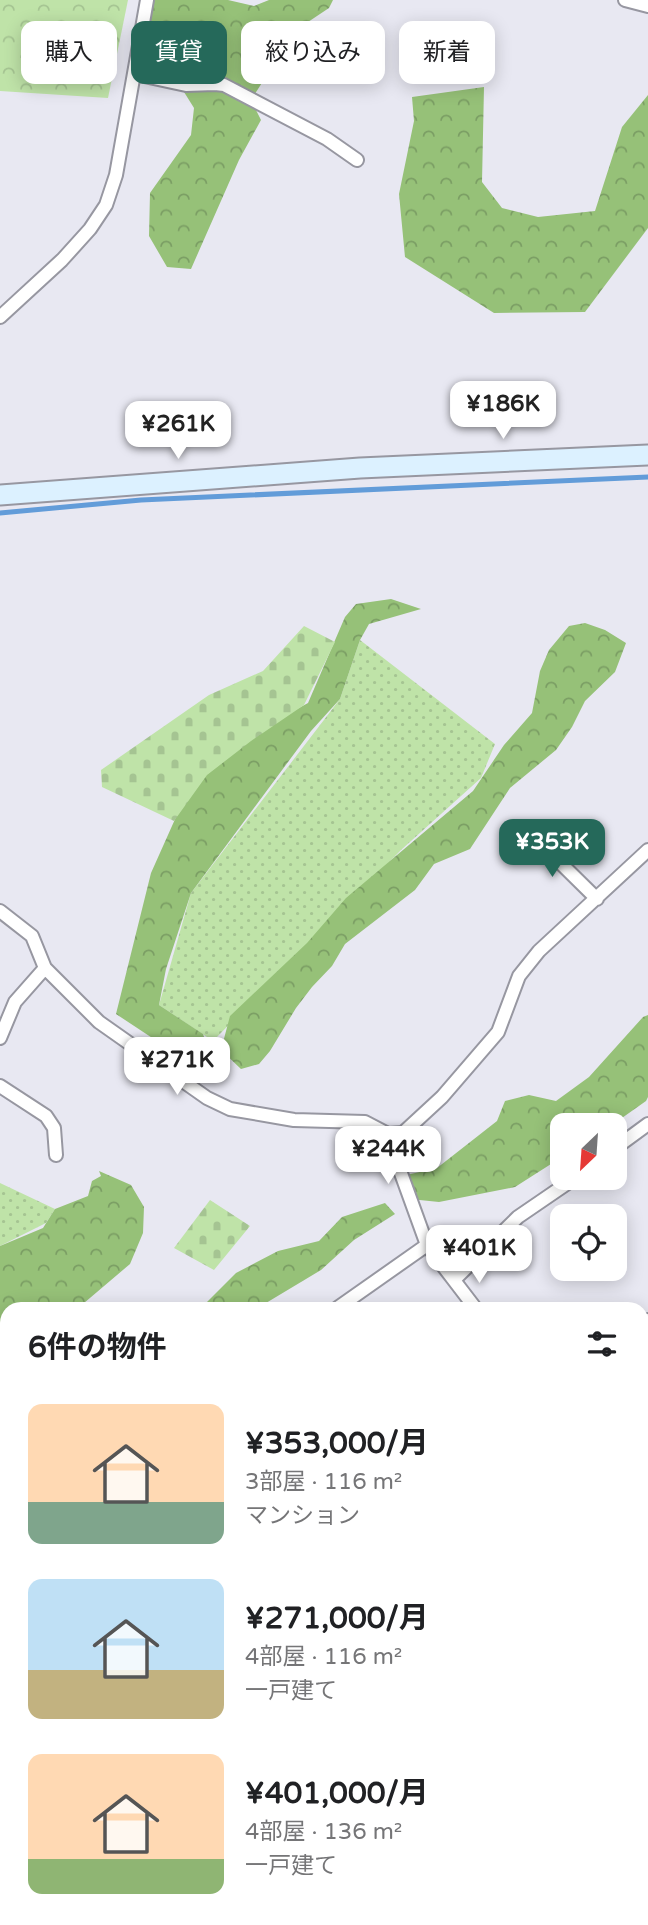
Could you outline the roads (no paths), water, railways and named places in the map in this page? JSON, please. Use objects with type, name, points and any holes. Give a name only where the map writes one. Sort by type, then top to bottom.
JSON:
[{"type":"street","points":[[144,21],[148,0]]},
{"type":"street","points":[[625,0],[648,6]]},
{"type":"street","points":[[0,317],[62,260],[106,205],[116,175],[133,84]]},
{"type":"street","points":[[181,84],[224,85],[327,139],[356,160]]},
{"type":"street","points":[[0,495],[360,468],[648,456]]},
{"type":"street","points":[[531,834],[597,899]]},
{"type":"street","points":[[0,911],[32,936],[45,968],[99,1022],[206,1098],[230,1109],[294,1120],[365,1122],[388,1134],[403,1133],[442,1097],[498,1032],[519,976],[539,951],[648,850]]},
{"type":"street","points":[[0,1038],[15,1002],[45,968]]},
{"type":"street","points":[[0,1086],[46,1116],[54,1128],[55,1154]]},
{"type":"street","points":[[355,1122],[382,1143],[398,1165],[427,1245],[471,1302]]},
{"type":"street","points":[[627,1139],[648,1124]]},
{"type":"street","points":[[455,1279],[518,1217],[557,1190]]},
{"type":"street","points":[[346,1302],[427,1245]]},
{"type":"waterway","points":[[0,513],[141,500],[648,477]]}]
